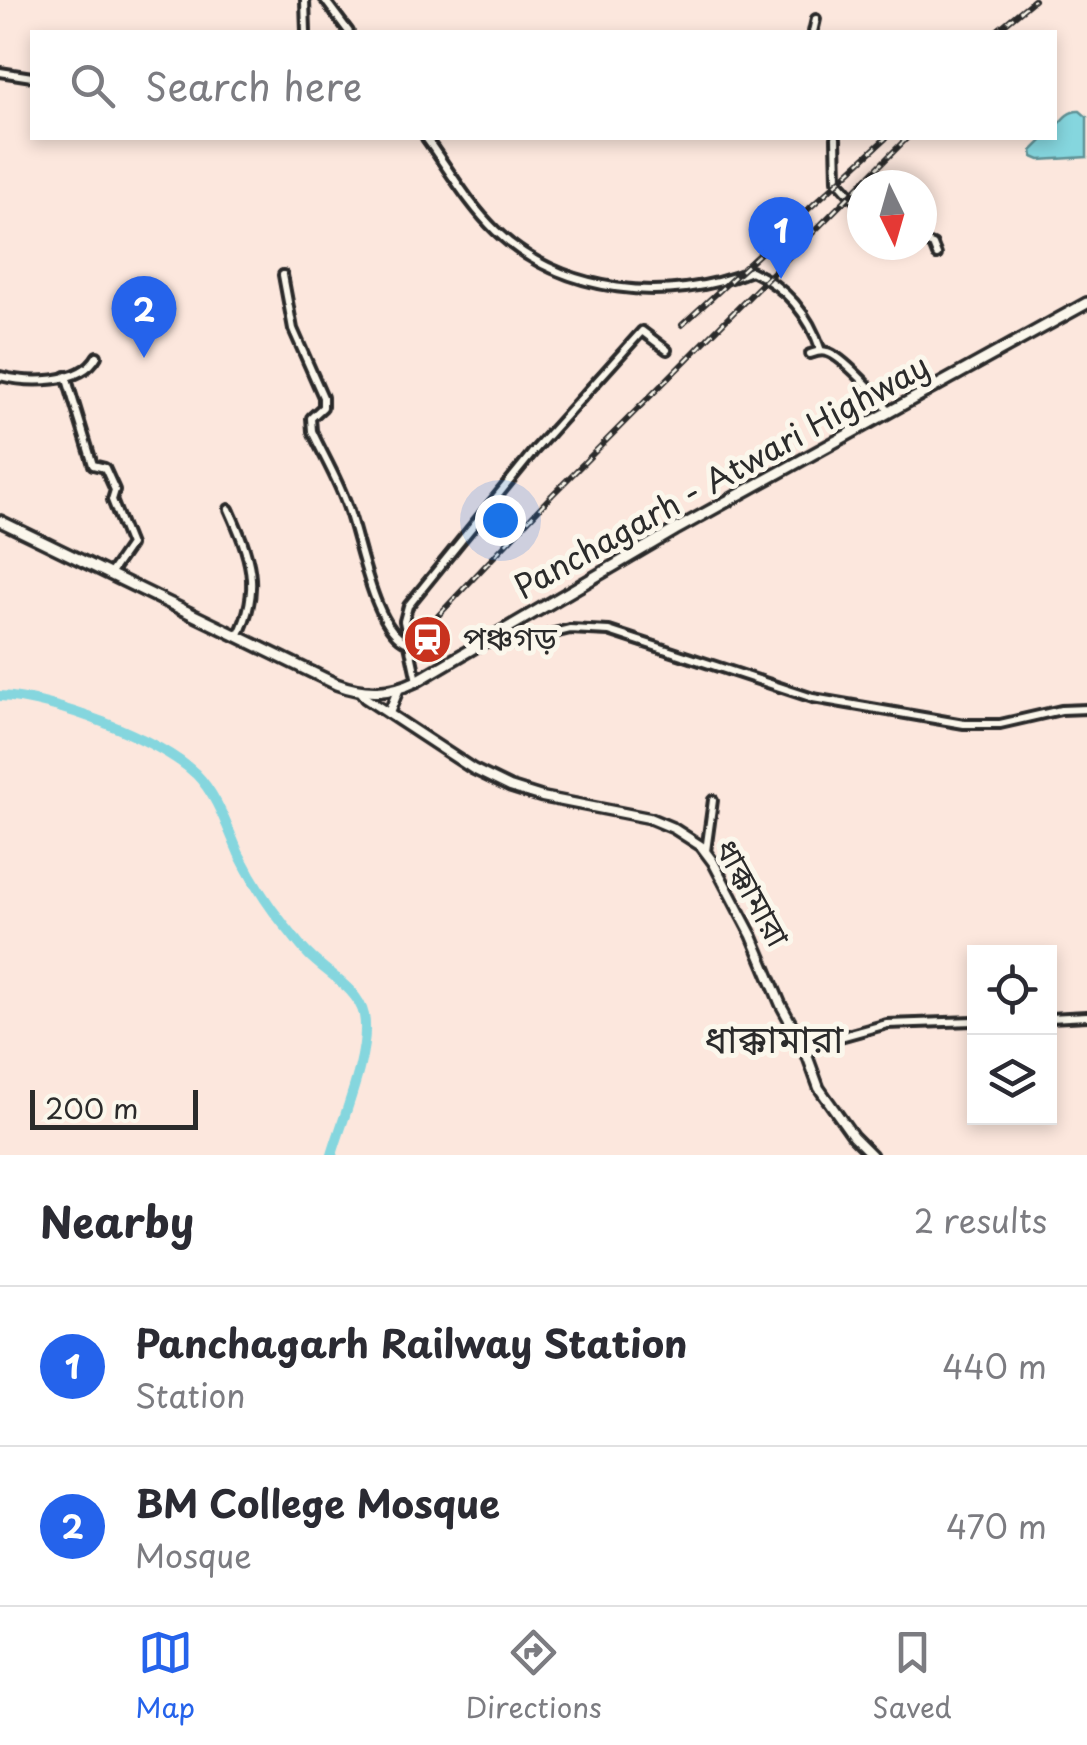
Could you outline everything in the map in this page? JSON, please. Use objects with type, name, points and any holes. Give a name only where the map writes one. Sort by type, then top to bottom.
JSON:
[{"type":"main road","name":"Panchagarh - Atwari Highway","points":[[0,521],[336,684],[360,691],[399,688],[1087,303]]},
{"type":"street","points":[[305,0],[306,30]]},
{"type":"street","points":[[325,0],[348,30]]},
{"type":"street","points":[[813,30],[816,19]]},
{"type":"street","points":[[0,72],[30,77]]},
{"type":"street","points":[[427,140],[485,220],[532,256],[580,278],[642,291],[700,286],[751,271],[772,281],[801,307],[821,351]]},
{"type":"street","points":[[836,140],[837,180],[847,191]]},
{"type":"street","points":[[284,274],[293,329],[323,397],[324,404],[311,418],[312,431],[353,521],[373,598],[400,640],[408,644]]},
{"type":"street","points":[[417,681],[403,617],[408,606],[533,452],[642,331],[667,350]]},
{"type":"street","points":[[810,354],[821,351],[838,358],[889,413]]},
{"type":"street","points":[[0,376],[66,376],[86,371],[97,356]]},
{"type":"street","points":[[66,376],[93,465],[102,466],[109,477],[114,490],[112,500],[130,545],[110,574]]},
{"type":"street","points":[[230,510],[253,579],[252,604],[238,636]]},
{"type":"street","points":[[484,640],[501,644],[570,628],[608,630],[813,698],[964,724],[1000,724],[1042,713],[1087,709]]},
{"type":"street","points":[[388,714],[399,688]]},
{"type":"street","name":"ধাক্কামারা","points":[[360,691],[364,698],[473,769],[510,787],[649,818],[686,835],[706,851],[752,936],[781,1005],[804,1047],[818,1088],[872,1155]]},
{"type":"street","points":[[706,851],[713,800]]},
{"type":"street","points":[[1057,1018],[1087,1016]]},
{"type":"street","points":[[804,1047],[886,1024],[967,1021]]},
{"type":"water","points":[[1080,111],[1087,117],[1087,157],[1033,157],[1032,151],[1043,140],[1057,140],[1057,126],[1072,112]]},
{"type":"waterway","points":[[0,696],[47,704],[103,722],[179,760],[203,782],[271,908],[308,954],[361,1005],[365,1030],[360,1066],[332,1155]]},
{"type":"railway","points":[[997,30],[1034,0]]},
{"type":"railway","points":[[682,325],[884,140]]},
{"type":"railway","points":[[418,637],[552,495],[905,140]]},
{"type":"place","name":"Panchagarh Railway Station","points":[[781,279]]},
{"type":"place","name":"BM College Mosque","points":[[144,358]]},
{"type":"place","name":"পঞ্চগড়","points":[[428,639]]},
{"type":"district","name":"ধাক্কামারা","points":[[774,1040]]}]
